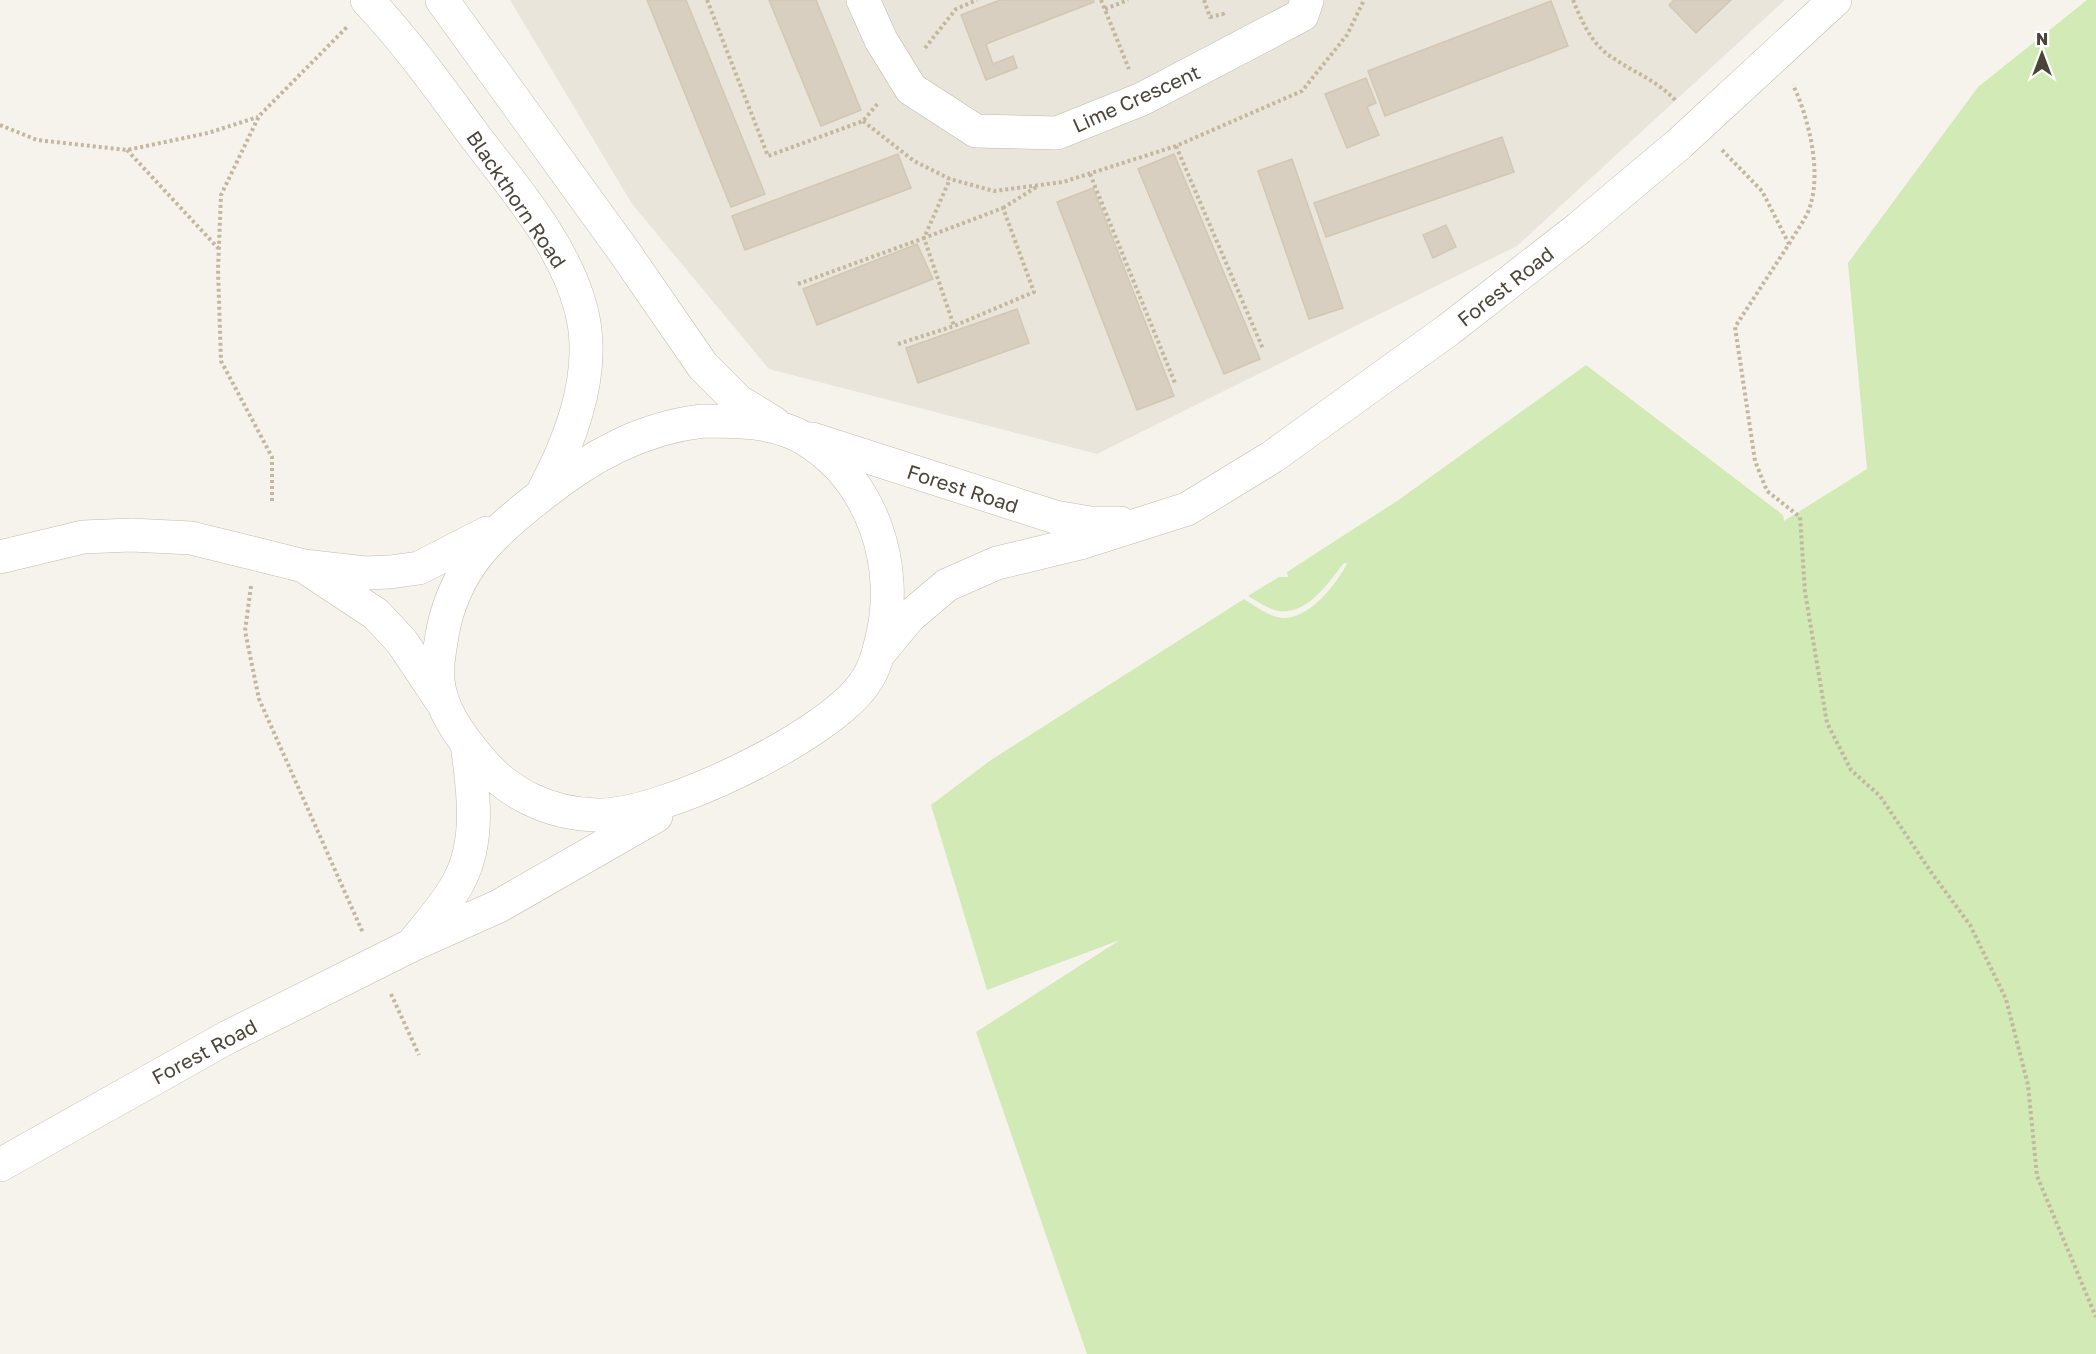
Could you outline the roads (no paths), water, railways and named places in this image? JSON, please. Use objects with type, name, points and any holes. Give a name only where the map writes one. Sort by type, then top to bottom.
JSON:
[{"type":"street","points":[[304,566],[376,614],[402,642],[467,744],[502,783],[533,802],[559,810],[592,815],[618,815],[652,808],[696,792],[789,742],[843,708],[865,683],[878,655],[885,627],[889,596],[887,568],[881,540],[870,512],[854,487],[835,464],[807,440],[738,401],[703,366],[625,253],[442,0]]},
{"type":"street","name":"Lime Crescent","points":[[863,0],[881,40],[911,89],[976,131],[1057,133],[1142,99],[1302,15],[1307,0]]},
{"type":"street","name":"Forest Road","points":[[878,655],[909,617],[946,585],[997,563],[1080,543],[1142,522],[1169,516],[1204,500],[1272,457],[1448,330],[1579,228],[1679,144],[1835,0]]},
{"type":"street","name":"Blackthorn Road","points":[[359,12],[395,29],[520,197],[556,250],[582,310],[585,341],[578,407],[565,450],[542,495]]},
{"type":"street","points":[[0,557],[83,537],[131,535],[191,538],[304,566],[365,573],[419,568],[444,558],[506,523],[592,458],[635,438],[680,424],[729,422],[786,430]]},
{"type":"street","name":"Forest Road","points":[[786,430],[1055,517],[1090,523],[1142,522]]},
{"type":"street","points":[[444,706],[438,681],[439,656],[450,603],[458,582],[474,558],[506,523]]},
{"type":"street","name":"Forest Road","points":[[412,945],[460,880],[466,859],[474,804],[467,744]]},
{"type":"street","name":"Forest Road","points":[[0,1165],[228,1037],[412,945],[499,906],[696,792]]}]
